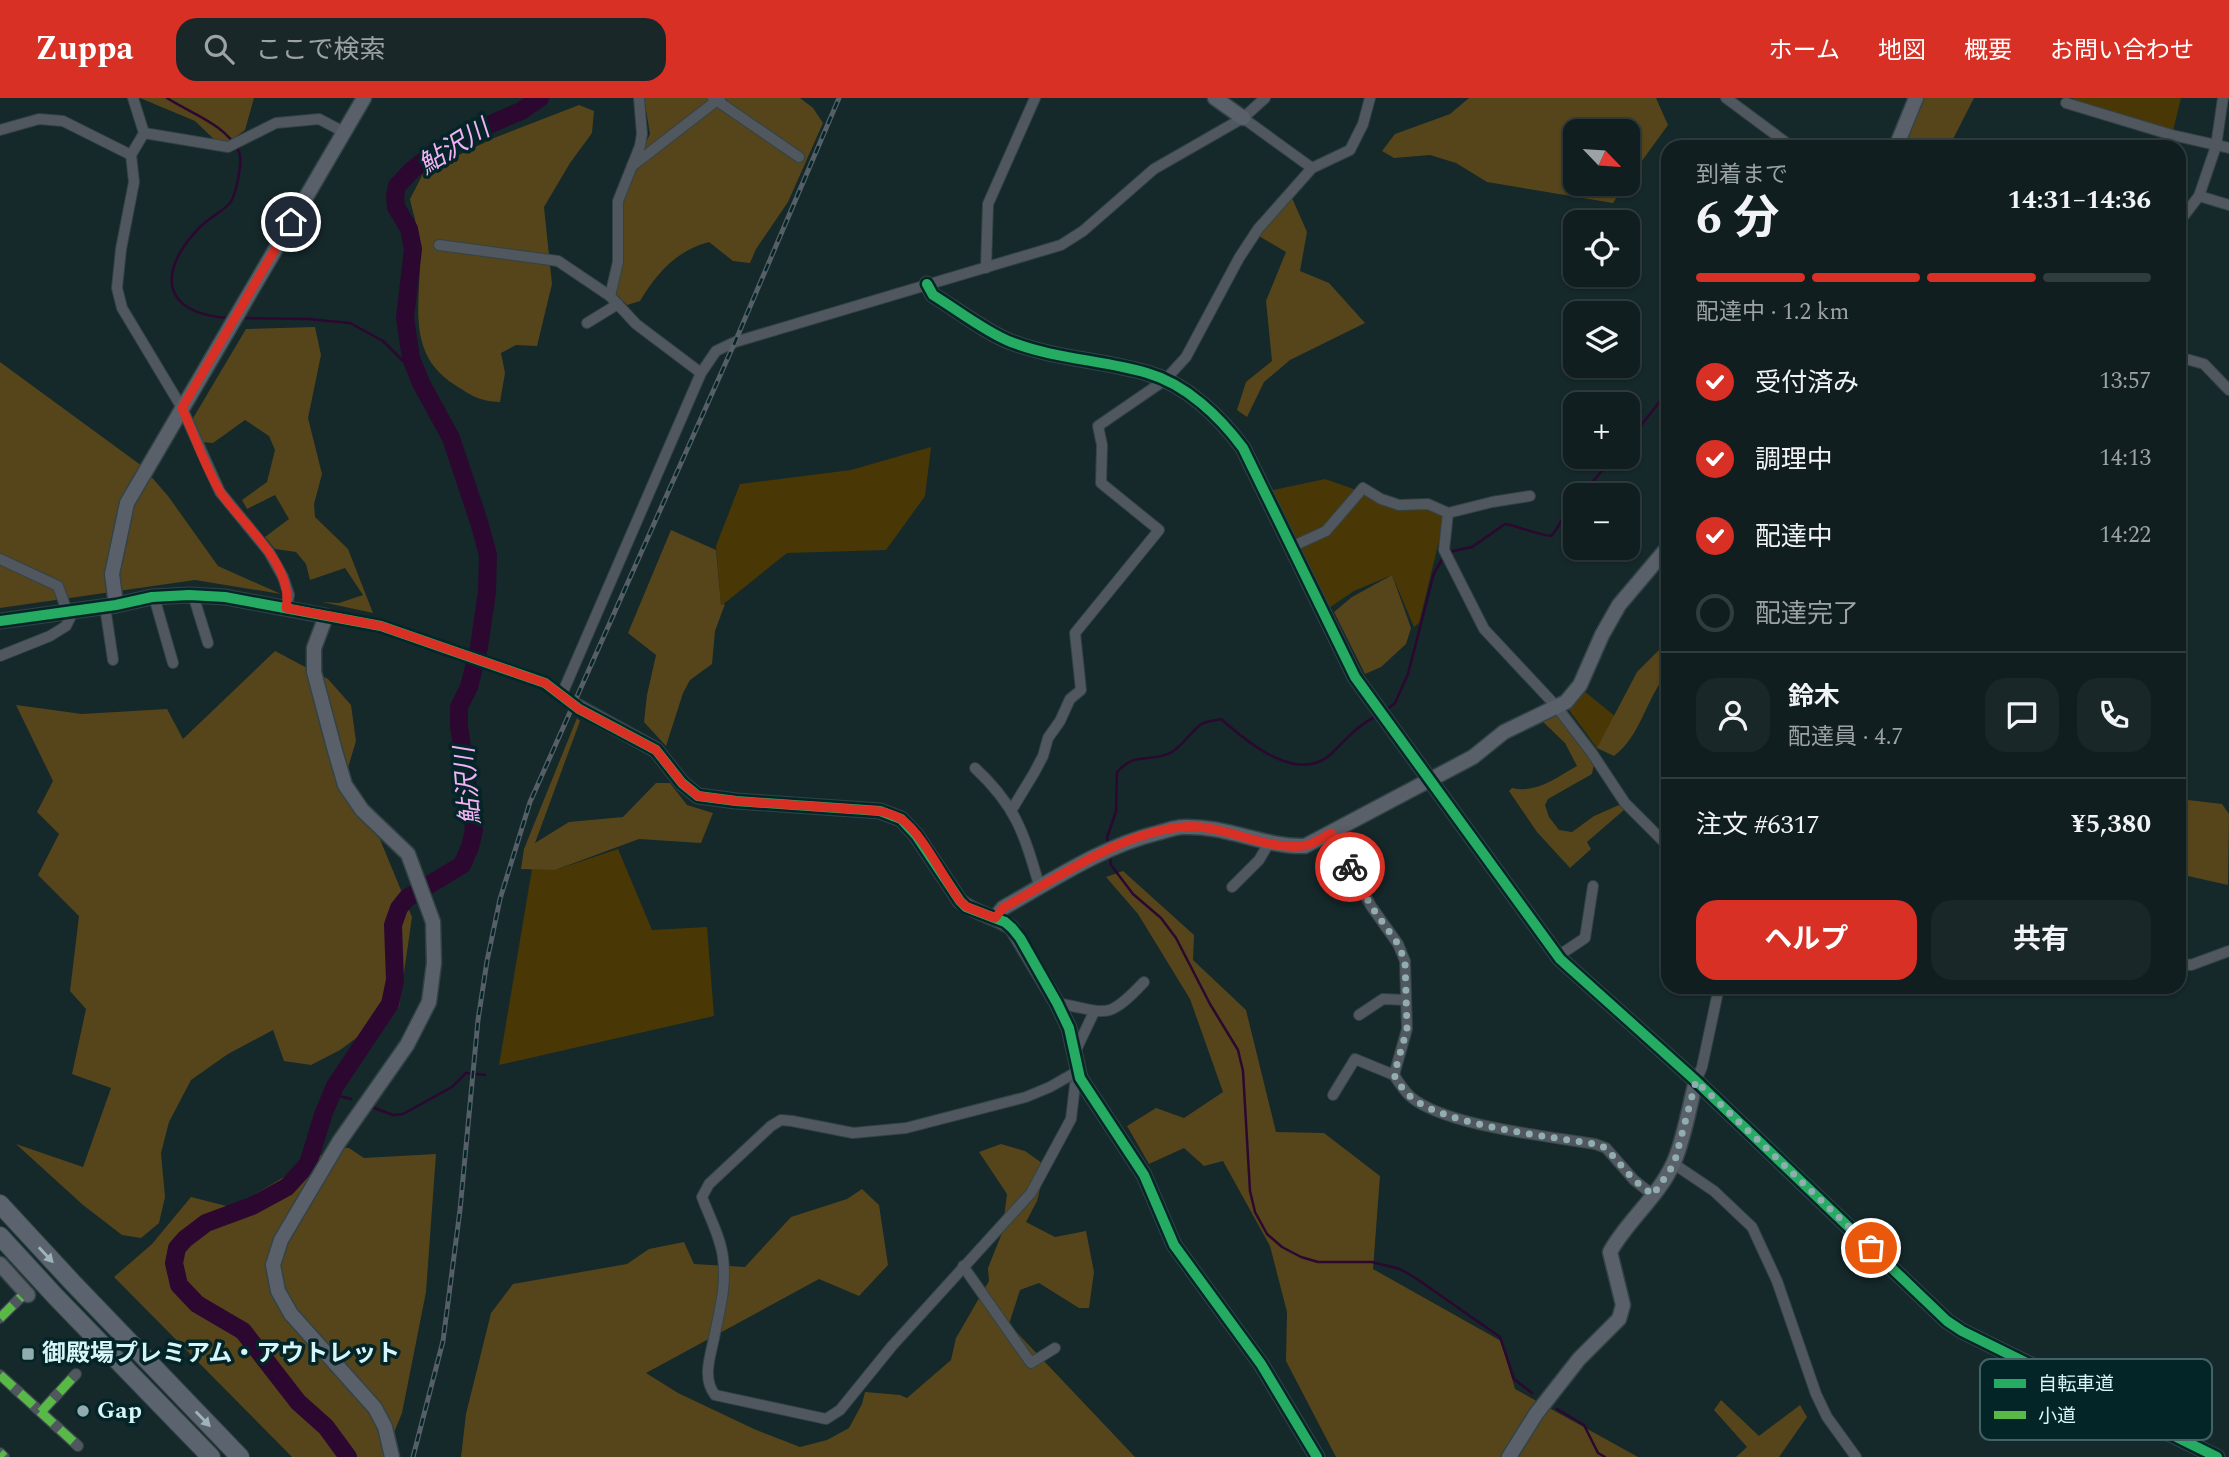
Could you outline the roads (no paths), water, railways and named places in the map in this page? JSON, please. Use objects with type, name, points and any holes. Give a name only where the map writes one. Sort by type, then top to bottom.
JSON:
[{"type":"highway","points":[[0,1204],[240,1457]]},
{"type":"highway","points":[[0,1236],[211,1457]]},
{"type":"street","points":[[133,98],[144,133],[131,155],[134,182],[121,249],[117,288],[122,308],[182,408],[220,492],[269,552],[283,577],[289,594],[286,608]]},
{"type":"street","points":[[113,660],[110,606],[113,574],[127,503],[364,98]]},
{"type":"street","points":[[587,323],[614,300],[618,262],[618,201],[642,134],[639,98]]},
{"type":"street","points":[[986,268],[988,204],[1035,98]]},
{"type":"street","points":[[1215,98],[1312,168]]},
{"type":"street","points":[[568,699],[701,373],[716,351],[724,346],[1061,245],[1083,231],[1154,169],[1243,118],[1265,98]]},
{"type":"street","points":[[1011,811],[1043,756],[1048,738],[1070,699],[1081,690],[1075,633],[1158,530],[1101,483],[1102,445],[1098,426],[1165,380],[1186,356],[1239,258],[1258,229],[1312,168],[1350,150],[1363,124],[1370,98]]},
{"type":"street","points":[[1726,98],[1783,140]]},
{"type":"street","points":[[1899,140],[1916,98]]},
{"type":"street","points":[[629,168],[717,99],[799,157]]},
{"type":"street","points":[[2186,213],[2199,196],[2216,146],[2225,100]]},
{"type":"street","points":[[2066,103],[2229,148]]},
{"type":"street","points":[[0,130],[38,119],[62,121],[131,155]]},
{"type":"street","points":[[144,133],[228,147],[276,123],[319,120],[344,132]]},
{"type":"street","points":[[2199,196],[2229,205]]},
{"type":"street","points":[[439,245],[558,261],[614,300],[636,324],[701,373]]},
{"type":"street","points":[[928,284],[933,295],[1009,341],[1046,353],[1147,373],[1165,380],[1189,394],[1229,430],[1243,449],[1355,677],[1558,956],[1696,1081],[1947,1321],[2019,1359]]},
{"type":"street","points":[[2186,358],[2204,363],[2229,390]]},
{"type":"street","points":[[1291,547],[1326,531],[1363,488],[1381,499],[1399,505],[1428,504],[1448,513],[1531,496]]},
{"type":"street","points":[[1448,513],[1444,550],[1484,629],[1556,706],[1625,803],[1661,839]]},
{"type":"street","points":[[995,918],[1003,908],[1099,853],[1148,835],[1181,827],[1210,828],[1282,846],[1305,846],[1473,757],[1504,732],[1566,702],[1580,685],[1602,635],[1619,605],[1661,555]]},
{"type":"street","points":[[0,559],[58,586],[71,611],[66,626],[0,656]]},
{"type":"street","points":[[193,595],[208,643]]},
{"type":"street","points":[[0,621],[110,606],[154,597],[193,595],[225,597],[381,626],[545,683],[656,750],[682,783],[698,796],[880,811],[901,819],[916,835],[960,901],[1012,928],[1069,1028],[1079,1074],[1144,1175],[1164,1225],[1184,1260],[1234,1324],[1261,1364],[1313,1456]]},
{"type":"street","points":[[154,597],[173,663]]},
{"type":"street","points":[[326,616],[314,648],[314,672],[345,785],[362,810],[408,854],[433,922],[434,963],[429,1002],[407,1045],[339,1142],[281,1240],[273,1265],[278,1291],[291,1314],[375,1408],[385,1427],[392,1457]]},
{"type":"street","points":[[975,768],[998,790],[1023,830],[1040,888]]},
{"type":"street","points":[[1331,833],[1371,906],[1398,944],[1405,961],[1407,1029],[1394,1075]]},
{"type":"street","points":[[1232,887],[1259,860],[1269,843]]},
{"type":"street","points":[[1558,956],[1586,938],[1593,887]]},
{"type":"street","points":[[2186,964],[2191,965],[2229,951]]},
{"type":"street","points":[[1057,1003],[1094,1012],[1114,1010],[1144,982]]},
{"type":"street","points":[[1509,1457],[1536,1414],[1579,1359],[1619,1319],[1623,1305],[1610,1252],[1619,1236],[1653,1195],[1674,1164],[1702,1067],[1718,994]]},
{"type":"street","points":[[1359,1015],[1383,999],[1406,1000]]},
{"type":"street","points":[[1075,1053],[1094,1012]]},
{"type":"street","points":[[1332,1095],[1355,1059],[1394,1075],[1410,1097],[1441,1115],[1606,1148],[1634,1180],[1653,1195]]},
{"type":"street","points":[[1079,1074],[1071,1119],[1031,1193],[892,1346],[840,1410],[826,1419],[715,1395],[707,1384],[724,1273],[723,1255],[702,1197],[709,1184],[771,1126],[782,1120],[853,1133],[906,1128],[1026,1097],[1079,1074]]},
{"type":"street","points":[[1674,1164],[1714,1191],[1752,1227],[1777,1282],[1816,1394],[1828,1417],[1856,1457]]},
{"type":"street","points":[[0,1264],[25,1296],[0,1318]]},
{"type":"street","points":[[963,1266],[1031,1363],[1055,1348]]},
{"type":"street","points":[[41,1412],[76,1374]]},
{"type":"street","points":[[0,1375],[78,1446]]},
{"type":"street","points":[[2183,1440],[2217,1457]]},
{"type":"street","points":[[0,1453],[4,1457]]},
{"type":"waterway","points":[[167,98],[217,127],[226,134],[239,152],[237,186],[230,203],[200,227],[186,243],[172,274],[172,288],[178,299],[189,308],[206,315],[229,318]]},
{"type":"waterway","name":"鮎沢川","points":[[348,1457],[326,1427],[298,1402],[243,1331],[197,1304],[179,1285],[174,1263],[177,1248],[206,1223],[252,1206],[287,1187],[308,1164],[335,1086],[390,1004],[395,980],[393,925],[399,908],[407,898],[462,865],[470,847],[474,830],[459,726],[459,707],[469,687],[479,647],[487,592],[488,555],[451,438],[421,383],[411,358],[405,318],[413,249],[409,229],[396,207],[395,196],[397,186],[431,155],[465,135],[521,111],[540,98]]},
{"type":"waterway","points":[[240,318],[350,323],[383,341],[403,361],[413,365]]},
{"type":"waterway","points":[[1640,427],[1661,400]]},
{"type":"waterway","points":[[1591,483],[1604,469]]},
{"type":"waterway","points":[[1385,711],[1395,703],[1408,674],[1434,573],[1443,558],[1453,551],[1472,547],[1505,524],[1551,536],[1563,518]]},
{"type":"waterway","points":[[1108,843],[1107,837],[1116,812],[1117,772],[1131,761],[1172,752],[1202,724],[1221,719],[1258,748],[1288,762],[1303,765],[1318,762],[1331,754],[1358,728],[1377,716]]},
{"type":"waterway","points":[[1110,857],[1111,865],[1133,894],[1161,918],[1176,938],[1210,1004],[1238,1050],[1243,1071],[1250,1191],[1255,1212],[1267,1234],[1282,1247],[1301,1257],[1318,1262],[1372,1262],[1400,1269],[1417,1279],[1500,1337],[1514,1379],[1532,1393]]},
{"type":"waterway","points":[[372,1107],[393,1115],[403,1114],[452,1087],[466,1073],[485,1075]]},
{"type":"waterway","points":[[331,1094],[351,1099]]},
{"type":"waterway","points":[[1557,1409],[1584,1425],[1598,1453],[1605,1457]]},
{"type":"railway","points":[[413,1457],[443,1341],[460,1210],[478,1020],[487,961],[500,899],[530,802],[735,342],[839,98]]},
{"type":"place","name":"御殿場プレミアム・アウトレット","points":[[28,1354]]},
{"type":"place","name":"Gap","points":[[83,1411]]}]
